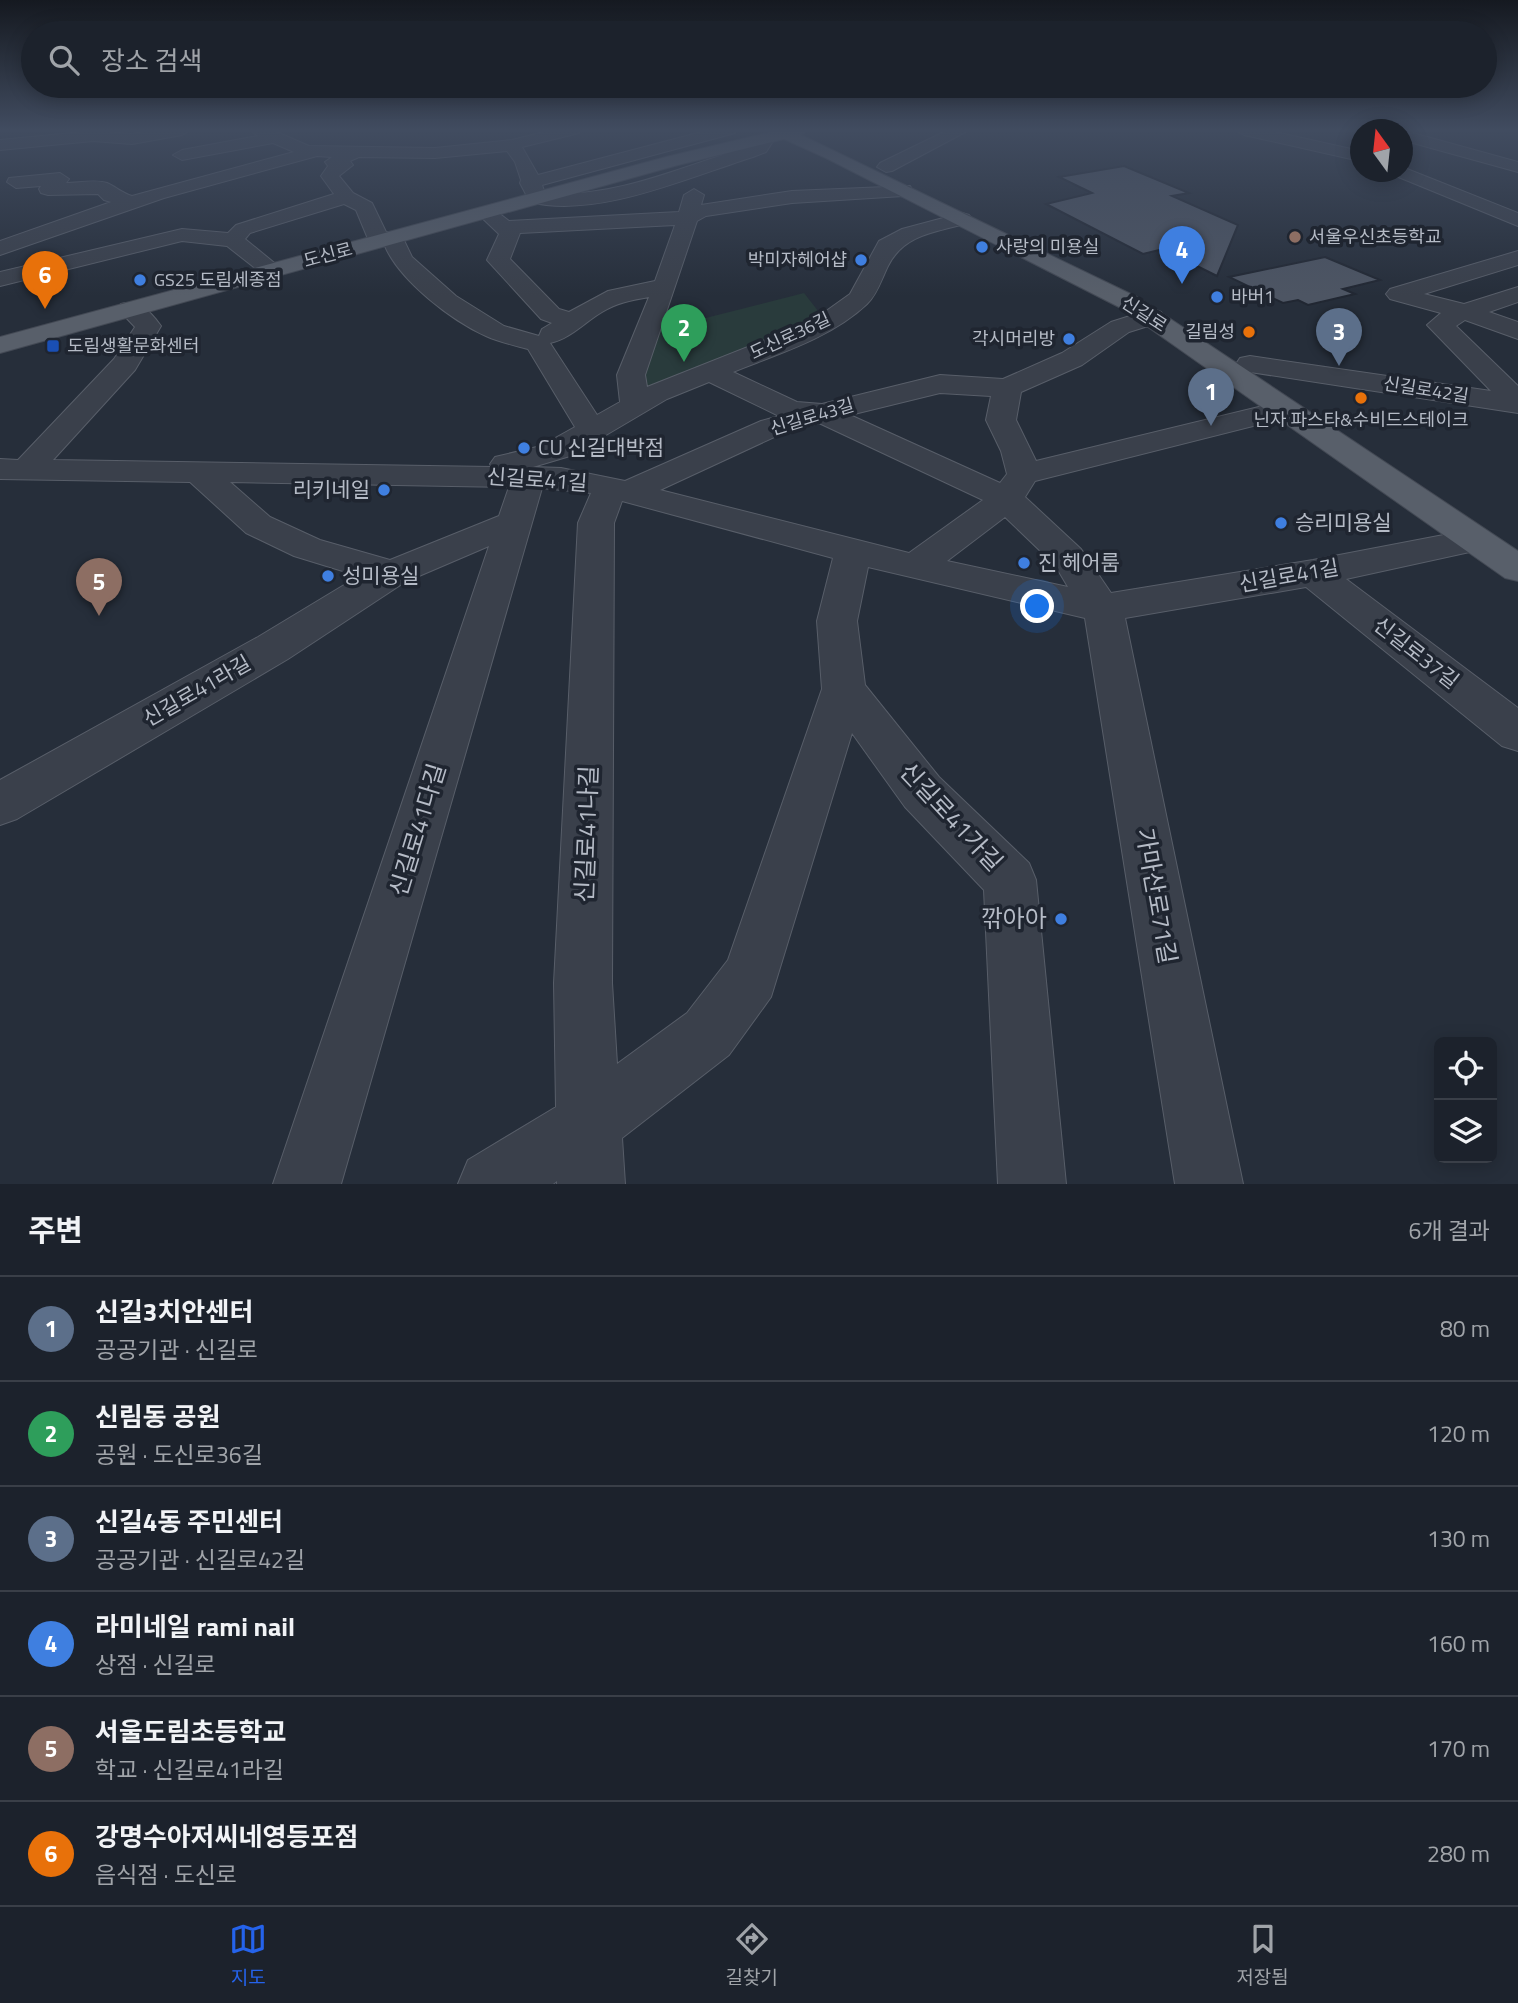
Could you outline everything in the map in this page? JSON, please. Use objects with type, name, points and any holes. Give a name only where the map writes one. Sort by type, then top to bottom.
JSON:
[{"type":"main road","name":"도신로","points":[[0,345],[485,212],[533,190],[554,185]]},
{"type":"main road","name":"신길로","points":[[893,185],[1109,292],[1152,317],[1283,410],[1518,569]]},
{"type":"main road","name":"신길로","points":[[922,185],[1149,299],[1518,537]]},
{"type":"street","points":[[52,185],[48,189],[103,188],[111,196],[132,201],[160,214],[180,227],[182,235]]},
{"type":"street","points":[[0,247],[186,185]]},
{"type":"street","points":[[337,185],[346,197],[365,207],[402,260],[447,301],[495,331],[538,344],[582,417],[594,430]]},
{"type":"street","points":[[531,185],[533,190],[559,202],[586,199],[633,185]]},
{"type":"street","points":[[533,190],[546,185]]},
{"type":"street","points":[[635,405],[631,375],[665,286],[697,185]]},
{"type":"street","points":[[1434,185],[1518,220]]},
{"type":"street","points":[[504,228],[688,218],[701,211],[792,197],[903,190]]},
{"type":"street","points":[[233,240],[243,229],[346,197]]},
{"type":"street","points":[[485,212],[510,233],[498,260],[550,314],[573,321]]},
{"type":"street","name":"도신로36길","points":[[535,492],[604,421],[678,383],[782,343],[831,319],[860,298],[887,246],[909,233],[962,219]]},
{"type":"street","points":[[0,279],[182,235],[233,240],[272,270]]},
{"type":"street","points":[[1518,257],[1398,294],[1465,312],[1518,331]]},
{"type":"street","points":[[538,344],[594,306],[617,296],[665,286]]},
{"type":"street","points":[[1518,294],[1465,312],[1440,325],[1518,403]]},
{"type":"street","points":[[14,468],[125,364],[148,326],[130,309]]},
{"type":"street","name":"신길로43길","points":[[619,490],[772,427],[822,412],[940,384],[1007,387],[1072,359],[1120,327],[1152,317]]},
{"type":"street","name":"신길로42길","points":[[1250,364],[1518,403]]},
{"type":"street","points":[[710,372],[790,410],[822,412],[1015,486],[1068,557],[1101,608]]},
{"type":"street","points":[[1007,387],[1001,420],[1017,450],[1015,486]]},
{"type":"street","points":[[915,567],[1015,486],[1283,410]]},
{"type":"street","name":"도신로36길","points":[[457,476],[552,453],[594,430]]},
{"type":"street","name":"신길로41길","points":[[14,468],[457,476],[535,492],[619,490],[915,567],[1101,608],[1313,573],[1475,540]]},
{"type":"street","points":[[198,472],[258,525],[307,548],[392,573]]},
{"type":"street","name":"신길로41나길","points":[[591,1184],[583,983],[596,523],[619,490]]},
{"type":"street","name":"신길로41라길","points":[[0,804],[273,648],[392,573],[535,492]]},
{"type":"street","name":"신길로41다길","points":[[307,1184],[535,492]]},
{"type":"street","points":[[492,1184],[588,1124],[708,1034],[751,977],[844,689],[837,621],[852,551]]},
{"type":"street","name":"신길로37길","points":[[1313,573],[1518,733]]},
{"type":"street","name":"가마산로71길","points":[[1101,608],[1106,620],[1209,1184]]},
{"type":"street","name":"신길로41가길","points":[[844,689],[922,792],[1010,880],[1032,1184]]},
{"type":"shaded area","points":[[804,293],[822,316],[640,397],[656,326],[674,326]]},
{"type":"building","points":[[1076,185],[1170,185],[1189,193],[1172,196],[1238,225],[1217,276],[1163,249],[1143,254],[1046,204],[1092,193]]},
{"type":"building","points":[[1325,257],[1380,280],[1343,289],[1355,294],[1308,305],[1298,300],[1283,303],[1229,277]]},
{"type":"place","name":"서울우신초등학교","points":[[1295,237]]},
{"type":"place","name":"사랑의 미용실","points":[[982,247]]},
{"type":"place","name":"박미자헤어샵","points":[[861,260]]},
{"type":"place","name":"GS25 도림세종점","points":[[140,280]]},
{"type":"place","name":"라미네일 rami nail","points":[[1182,284]]},
{"type":"place","name":"바버1","points":[[1217,297]]},
{"type":"place","name":"강명수아저씨네영등포점","points":[[45,309]]},
{"type":"place","name":"길림성","points":[[1249,332]]},
{"type":"place","name":"각시머리방","points":[[1069,339]]},
{"type":"place","name":"도림생활문화센터","points":[[53,346]]},
{"type":"place","name":"신림동 공원","points":[[684,362]]},
{"type":"place","name":"신길4동 주민센터","points":[[1339,366]]},
{"type":"place","name":"닌자 파스타&수비드스테이크","points":[[1361,398]]},
{"type":"place","name":"신길3치안센터","points":[[1211,426]]},
{"type":"place","name":"CU 신길대박점","points":[[524,448]]},
{"type":"place","name":"리키네일","points":[[384,490]]},
{"type":"place","name":"승리미용실","points":[[1281,523]]},
{"type":"place","name":"진 헤어룸","points":[[1024,563]]},
{"type":"place","name":"성미용실","points":[[328,576]]},
{"type":"place","name":"서울도림초등학교","points":[[99,616]]},
{"type":"place","name":"깎아아","points":[[1061,919]]}]
